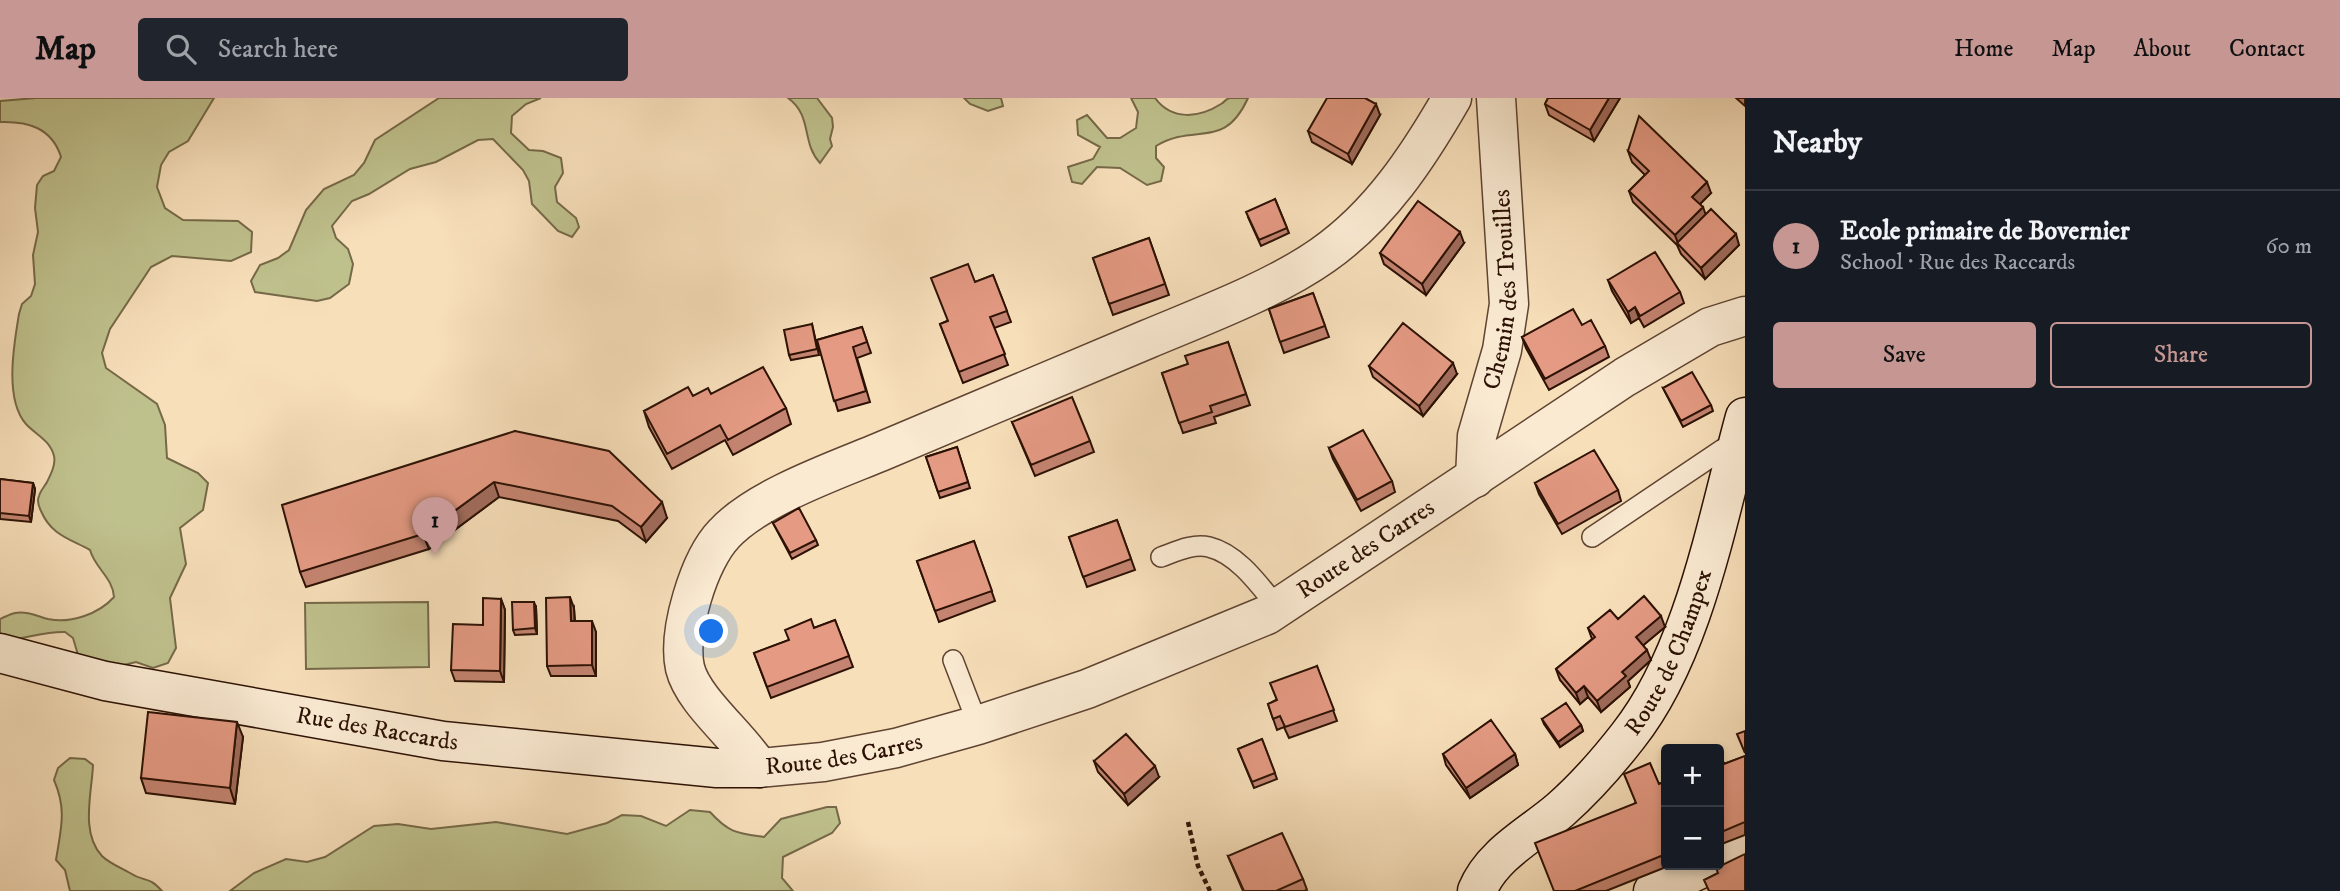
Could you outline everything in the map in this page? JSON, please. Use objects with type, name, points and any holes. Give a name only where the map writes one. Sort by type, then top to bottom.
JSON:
[{"type":"street","name":"Route des Carres","points":[[1452,98],[1402,177],[1379,206],[1345,237],[1310,263],[1202,316],[831,472],[751,510],[723,535],[704,566],[693,596],[683,645],[684,666],[690,683],[704,703],[747,749],[759,768],[823,762],[895,747],[978,725],[1087,688],[1267,615],[1664,353],[1710,327],[1745,316]]},
{"type":"street","name":"Chemin des Trouilles","points":[[1475,478],[1477,436],[1502,350],[1508,304],[1496,98]]},
{"type":"street","name":"Route de Champex","points":[[1476,891],[1504,853],[1561,809],[1596,775],[1631,733],[1659,691],[1671,666],[1693,603],[1740,435]]},
{"type":"street","name":"Rue des Raccards","points":[[0,653],[104,681],[443,741],[717,768],[759,768]]},
{"type":"street","points":[[1510,891],[1509,876],[1518,843]]},
{"type":"street","points":[[1724,858],[1745,848]]},
{"type":"street","points":[[1653,891],[1698,870]]},
{"type":"lane","points":[[1592,537],[1740,435]]},
{"type":"lane","points":[[1161,557],[1190,547],[1208,547],[1227,556],[1250,574],[1278,608]]},
{"type":"lane","points":[[953,660],[978,725]]},
{"type":"path","points":[[1188,822],[1198,866],[1210,891]]},
{"type":"green space","points":[[36,98],[214,98],[188,141],[169,152],[161,165],[157,187],[165,208],[183,220],[238,221],[252,232],[251,252],[231,261],[172,256],[151,267],[110,329],[102,353],[106,368],[157,404],[165,425],[167,458],[198,473],[208,483],[203,510],[180,528],[186,564],[170,598],[176,648],[168,663],[153,668],[136,662],[124,665],[81,665],[73,638],[65,632],[0,640],[0,619],[11,614],[28,613],[57,620],[75,619],[92,613],[114,597],[111,584],[90,550],[56,531],[45,519],[38,498],[52,472],[54,456],[46,442],[26,424],[15,400],[12,371],[19,314],[22,304],[31,296],[35,284],[33,255],[38,232],[35,208],[37,185],[43,176],[54,171],[61,157],[52,139],[38,128],[20,123],[0,122],[0,101]]},
{"type":"green space","points":[[439,98],[541,98],[526,104],[512,116],[511,133],[529,150],[543,151],[561,158],[563,173],[555,187],[557,202],[576,218],[579,227],[572,237],[558,231],[532,204],[529,181],[523,170],[493,139],[478,140],[436,162],[410,169],[352,201],[332,226],[336,238],[348,249],[353,264],[349,284],[330,298],[317,301],[255,292],[251,281],[260,265],[289,250],[306,210],[324,189],[354,175],[364,163],[375,140]]},
{"type":"green space","points":[[788,98],[817,98],[832,118],[832,146],[820,163],[810,147],[801,113]]},
{"type":"green space","points":[[964,98],[1001,98],[1003,106],[988,111],[970,104]]},
{"type":"green space","points":[[1131,98],[1155,98],[1169,111],[1186,115],[1213,109],[1228,98],[1248,98],[1239,114],[1219,130],[1170,139],[1156,146],[1156,158],[1164,167],[1161,181],[1147,185],[1120,168],[1097,167],[1082,184],[1072,182],[1068,167],[1093,159],[1100,147],[1078,135],[1077,120],[1087,115],[1107,138],[1120,138],[1136,128],[1138,112]]},
{"type":"green space","points":[[428,602],[429,667],[306,669],[305,603]]},
{"type":"green space","points":[[70,758],[85,759],[93,765],[89,824],[95,847],[108,861],[150,881],[162,891],[70,891],[65,870],[56,860],[62,810],[54,780],[58,768]]},
{"type":"green space","points":[[836,807],[840,823],[832,833],[783,857],[782,878],[793,891],[230,891],[254,873],[286,859],[307,862],[325,857],[374,826],[398,824],[431,829],[496,822],[567,834],[607,823],[622,815],[641,816],[666,826],[690,810],[710,812],[734,831],[764,837],[781,819]]},
{"type":"building","points":[[1327,98],[1365,98],[1376,104],[1348,154],[1308,131]]},
{"type":"building","points":[[1548,98],[1609,98],[1590,130],[1545,104]]},
{"type":"building","points":[[1639,116],[1707,182],[1692,197],[1703,207],[1675,235],[1629,191],[1649,171],[1628,151]]},
{"type":"building","points":[[1275,199],[1287,228],[1259,240],[1246,212]]},
{"type":"building","points":[[1418,201],[1460,232],[1422,284],[1380,253]]},
{"type":"building","points":[[1711,209],[1736,234],[1701,268],[1677,243]]},
{"type":"building","points":[[1149,238],[1165,284],[1109,304],[1093,258]]},
{"type":"building","points":[[1655,252],[1680,292],[1640,316],[1635,307],[1628,312],[1608,280]]},
{"type":"building","points":[[968,264],[975,282],[993,275],[1007,311],[990,317],[1005,354],[959,372],[940,324],[948,321],[931,278]]},
{"type":"building","points":[[1313,293],[1325,326],[1280,342],[1269,309]]},
{"type":"building","points":[[1573,309],[1582,325],[1591,320],[1605,346],[1545,379],[1522,337]]},
{"type":"building","points":[[1403,323],[1453,363],[1419,406],[1369,366]]},
{"type":"building","points":[[812,324],[817,349],[789,355],[784,330]]},
{"type":"building","points":[[862,327],[867,342],[853,347],[866,391],[834,401],[817,340]]},
{"type":"building","points":[[1228,342],[1246,394],[1210,406],[1212,412],[1179,423],[1162,373],[1188,364],[1185,356]]},
{"type":"building","points":[[763,367],[786,408],[728,440],[720,425],[667,454],[644,411],[688,387],[693,396],[708,388],[711,394]]},
{"type":"building","points":[[1692,372],[1711,405],[1681,421],[1663,388]]},
{"type":"building","points":[[1072,397],[1090,441],[1031,465],[1012,422]]},
{"type":"building","points":[[1363,430],[1392,481],[1357,500],[1329,448]]},
{"type":"building","points":[[515,431],[609,451],[662,502],[641,527],[612,506],[494,482],[423,534],[300,572],[282,505]]},
{"type":"building","points":[[957,447],[968,482],[938,492],[926,457]]},
{"type":"building","points":[[1594,450],[1618,490],[1558,524],[1535,483]]},
{"type":"building","points":[[0,479],[33,483],[29,516],[0,513]]},
{"type":"building","points":[[799,508],[816,540],[790,553],[773,523]]},
{"type":"building","points":[[1117,520],[1131,559],[1083,577],[1069,537]]},
{"type":"building","points":[[974,541],[992,591],[935,611],[917,561]]},
{"type":"building","points":[[1644,596],[1661,616],[1636,637],[1647,650],[1622,672],[1626,676],[1597,701],[1584,686],[1576,693],[1556,669],[1595,637],[1588,628],[1610,610],[1618,619]]},
{"type":"building","points":[[570,597],[571,621],[592,621],[592,665],[547,666],[546,598]]},
{"type":"building","points":[[483,598],[501,599],[500,671],[451,670],[453,624],[483,625]]},
{"type":"building","points":[[512,602],[534,602],[535,628],[513,630]]},
{"type":"building","points":[[811,619],[814,628],[835,620],[849,656],[767,687],[754,653],[789,640],[785,630]]},
{"type":"building","points":[[1317,666],[1334,710],[1285,727],[1280,716],[1273,719],[1268,704],[1277,700],[1270,683]]},
{"type":"building","points":[[1566,703],[1581,725],[1558,742],[1542,719]]},
{"type":"building","points":[[148,712],[237,722],[230,788],[141,778]]},
{"type":"building","points":[[1491,720],[1515,754],[1466,788],[1443,754]]},
{"type":"building","points":[[1745,731],[1745,753],[1737,734]]},
{"type":"building","points":[[1126,734],[1155,766],[1124,794],[1094,761]]},
{"type":"building","points":[[1262,739],[1275,773],[1252,782],[1238,749]]},
{"type":"building","points":[[1745,756],[1745,822],[1724,831],[1724,764]]},
{"type":"building","points":[[1650,763],[1659,784],[1661,783],[1661,856],[1575,891],[1554,891],[1535,843],[1636,803],[1624,774]]},
{"type":"building","points":[[1282,833],[1303,879],[1276,891],[1244,891],[1228,856]]},
{"type":"building","points":[[1745,854],[1745,891],[1709,891],[1704,880],[1718,873],[1717,870],[1724,870],[1724,864]]},
{"type":"place","name":"Ecole primaire de Bovernier","points":[[435,555]]}]
